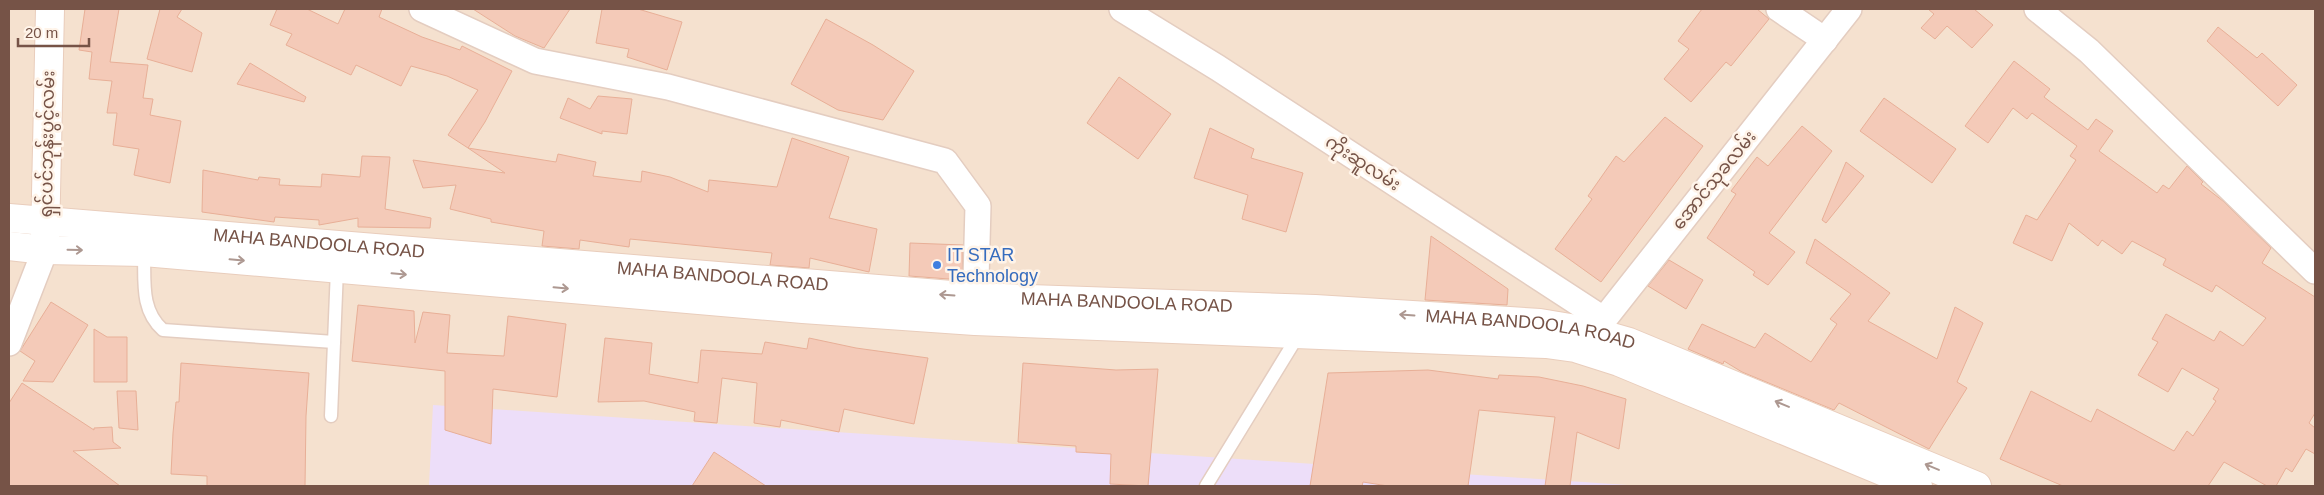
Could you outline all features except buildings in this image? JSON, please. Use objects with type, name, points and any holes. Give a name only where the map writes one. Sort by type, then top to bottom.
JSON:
[{"type":"main road","name":"ရှင်ပင်ဘုန်းပွင့်လမ်း","points":[[45,250],[50,9]]},
{"type":"main road","name":"MAHA BANDOOLA ROAD","points":[[9,218],[975,309],[1300,332],[1546,344],[1590,333],[1655,376],[1918,486]]},
{"type":"main road","name":"MAHA BANDOOLA ROAD","points":[[9,246],[45,250],[144,252],[793,308],[1315,309],[1540,323],[1629,342],[1667,356],[1976,486]]},
{"type":"street","points":[[422,9],[535,61],[668,88],[945,161],[978,206],[975,309]]},
{"type":"street","name":"ကိုးဆူလမ်း","points":[[1122,9],[1218,68],[1590,333]]},
{"type":"street","points":[[1779,9],[1825,40]]},
{"type":"street","name":"အောင်သုခလမ်း","points":[[1590,333],[1850,9]]},
{"type":"street","points":[[2037,9],[2089,51],[2315,271]]},
{"type":"street","points":[[9,343],[45,250]]},
{"type":"lane","points":[[144,252],[146,305],[153,322],[163,330],[334,342]]},
{"type":"lane","points":[[331,416],[338,268]]},
{"type":"lane","points":[[1206,486],[1315,309]]},
{"type":"shaded area","points":[[9,9],[2315,9],[2315,486],[9,486]]},
{"type":"shaded area","points":[[433,405],[1627,485],[429,486]]},
{"type":"place","name":"IT STAR Technology","points":[[937,265]]}]
